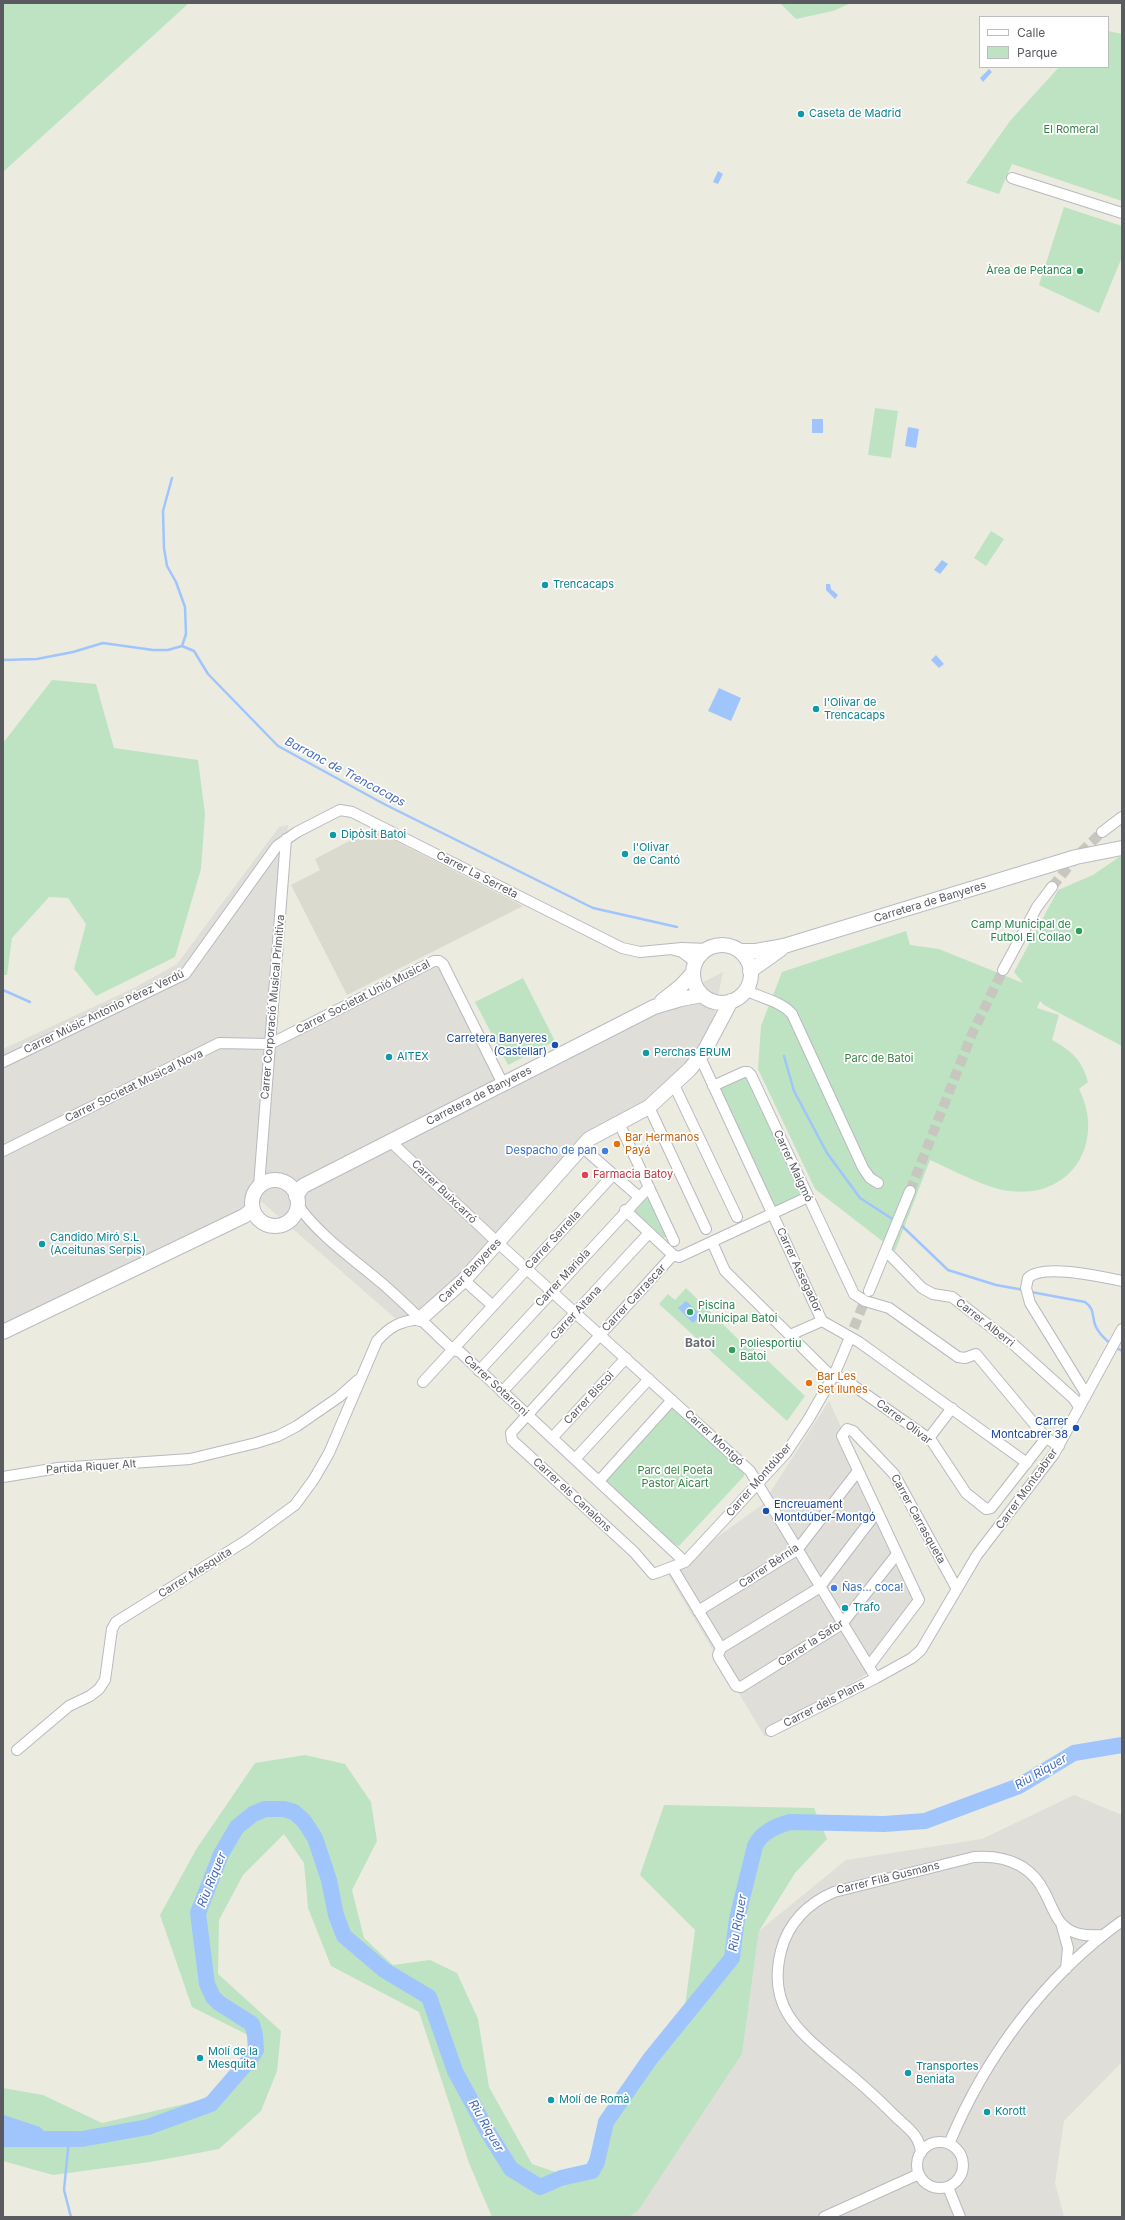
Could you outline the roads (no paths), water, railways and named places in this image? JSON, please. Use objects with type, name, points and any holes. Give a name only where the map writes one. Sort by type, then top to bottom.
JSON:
[{"type":"main road","name":"Carretera de Banyeres","points":[[740,951],[756,951],[784,946],[1122,842]]},
{"type":"main road","name":"Carretera de Banyeres","points":[[1076,857],[1122,848]]},
{"type":"main road","points":[[724,945],[740,951],[745,957],[750,971],[750,979],[745,990],[731,1001],[722,1002],[705,997],[697,988],[694,967],[708,949],[724,945]]},
{"type":"main road","name":"Carretera de Banyeres","points":[[750,971],[784,946]]},
{"type":"main road","name":"Carretera de Banyeres","points":[[654,1007],[681,986],[694,967]]},
{"type":"main road","name":"Carretera de Banyeres","points":[[298,1200],[390,1141],[654,1007],[681,998],[705,997]]},
{"type":"main road","name":"Carrer Banyeres","points":[[420,1319],[464,1280],[592,1137],[650,1107],[702,1062],[709,1038],[712,1016],[705,997]]},
{"type":"main road","name":"Carrer Banyeres","points":[[709,1038],[731,1001]]},
{"type":"main road","points":[[263,1181],[283,1181],[298,1200],[284,1224],[277,1226],[262,1222],[251,1214],[252,1196],[263,1181]]},
{"type":"main road","points":[[3,1332],[251,1214]]},
{"type":"street","points":[[1012,178],[1122,213]]},
{"type":"street","name":"Carrer La Serreta","points":[[286,839],[340,810],[346,810],[622,948],[640,952],[682,948],[708,949]]},
{"type":"street","points":[[1102,832],[1122,817]]},
{"type":"street","name":"Carrer Corporació Musical Primitiva","points":[[263,1181],[270,1044],[286,839]]},
{"type":"street","name":"Carrer Músic Antonio Pérez Verdú","points":[[3,1062],[185,974],[277,846],[286,839]]},
{"type":"street","points":[[1002,970],[1037,907],[1052,887]]},
{"type":"street","points":[[672,949],[682,952],[694,967]]},
{"type":"street","name":"Carrer Societat Unió Musical","points":[[270,1044],[434,961],[439,961],[443,964],[503,1084]]},
{"type":"street","points":[[745,990],[766,1000],[779,1003],[792,1014],[863,1168],[870,1178],[878,1183]]},
{"type":"street","name":"Carrer Societat Musical Nova","points":[[3,1151],[219,1043],[270,1044]]},
{"type":"street","name":"Carrer Assegador","points":[[702,1062],[822,1321],[859,1342],[1027,1463]]},
{"type":"street","name":"Carrer Maigmó","points":[[713,1086],[744,1072],[748,1072],[751,1075],[854,1294],[865,1301],[888,1308],[958,1357],[965,1358],[976,1354],[1046,1438]]},
{"type":"street","points":[[674,1085],[737,1217]]},
{"type":"street","points":[[650,1107],[706,1229]]},
{"type":"street","points":[[619,1123],[674,1241]]},
{"type":"street","name":"Carrer Buixcarró","points":[[390,1141],[498,1243]]},
{"type":"street","points":[[582,1147],[638,1196]]},
{"type":"street","name":"Carrer Serrella","points":[[424,1382],[526,1268],[613,1175]]},
{"type":"street","name":"Carrer Mariola","points":[[479,1370],[625,1210],[649,1186]]},
{"type":"street","points":[[869,1291],[910,1191]]},
{"type":"street","name":"Carrer Carrascar","points":[[527,1415],[673,1255],[679,1257],[808,1197]]},
{"type":"street","name":"Carrer Sotarroni","points":[[298,1200],[338,1246],[412,1309],[420,1319],[453,1350],[460,1352],[685,1562]]},
{"type":"street","points":[[625,1210],[673,1255]]},
{"type":"street","name":"Carrer Aitana","points":[[502,1392],[649,1233]]},
{"type":"street","name":"Carrer Olivar","points":[[712,1242],[726,1271],[828,1373],[844,1379],[929,1438],[966,1493],[989,1510]]},
{"type":"street","name":"Carrer Montgó","points":[[498,1243],[552,1290],[750,1472],[759,1484],[771,1508],[876,1678]]},
{"type":"street","name":"Carrer Alberri","points":[[886,1251],[922,1288],[932,1294],[952,1297],[1013,1344],[1074,1399],[1079,1407]]},
{"type":"street","points":[[1086,1394],[1030,1302],[1026,1283],[1030,1275],[1051,1272],[1083,1273],[1122,1281]]},
{"type":"street","points":[[464,1280],[492,1306]]},
{"type":"street","name":"Carrer Banyeres","points":[[179,1460],[256,1444],[278,1436],[319,1411],[361,1377],[374,1346],[388,1330],[397,1324],[420,1319]]},
{"type":"street","points":[[790,1336],[822,1321]]},
{"type":"street","name":"Carrer Montcabrer","points":[[876,1678],[912,1658],[921,1650],[977,1555],[1058,1446],[1122,1329]]},
{"type":"street","name":"Carrer Montdúber","points":[[654,1573],[685,1562],[759,1484],[790,1447],[808,1420],[834,1375],[848,1342]]},
{"type":"street","name":"Carrer Biscoi","points":[[552,1438],[626,1358]]},
{"type":"street","name":"Carrer Mesquita","points":[[17,1750],[69,1706],[90,1696],[99,1689],[106,1674],[112,1629],[116,1622],[247,1540],[298,1502],[327,1457],[361,1377]]},
{"type":"street","points":[[575,1459],[649,1379]]},
{"type":"street","points":[[599,1481],[672,1400]]},
{"type":"street","points":[[929,1438],[952,1408]]},
{"type":"street","name":"Carrer els Canalons","points":[[527,1415],[512,1431],[512,1440],[634,1552],[654,1573]]},
{"type":"street","name":"Carrer Carrasqueta","points":[[858,1471],[842,1436],[844,1430],[847,1429],[853,1430],[894,1474],[957,1589]]},
{"type":"street","points":[[1046,1438],[1058,1446]]},
{"type":"street","name":"Carrer Montcabrer","points":[[989,1510],[1046,1438]]},
{"type":"street","name":"Partida Riquer Alt","points":[[3,1477],[58,1468],[179,1460]]},
{"type":"street","points":[[858,1471],[897,1554]]},
{"type":"street","name":"Carrer Bèrnia","points":[[698,1611],[797,1550],[858,1471]]},
{"type":"street","points":[[672,1566],[698,1611],[722,1648],[820,1588],[877,1512]]},
{"type":"street","name":"Carrer dels Plans","points":[[869,1666],[919,1600],[897,1554]]},
{"type":"street","name":"Carrer la Safor","points":[[722,1648],[718,1655],[719,1658],[736,1686],[745,1685],[842,1624],[897,1554]]},
{"type":"street","name":"Carrer dels Plans","points":[[771,1731],[876,1678]]},
{"type":"street","name":"Carrer Filà Gusmans","points":[[921,2153],[920,2143],[912,2132],[880,2101],[801,2033],[791,2020],[781,1998],[778,1976],[782,1947],[792,1926],[809,1906],[834,1892],[957,1861],[984,1856],[1010,1860],[1031,1872],[1042,1887],[1061,1923],[1074,1932],[1083,1936],[1103,1935]]},
{"type":"street","points":[[949,2144],[966,2104],[999,2050],[1025,2014],[1066,1969],[1103,1935],[1122,1921]]},
{"type":"street","points":[[1061,1923],[1068,1948],[1066,1969]]},
{"type":"street","points":[[933,2143],[949,2144],[959,2153],[963,2166],[959,2179],[948,2187],[941,2188],[928,2185],[919,2174],[917,2163],[921,2153],[933,2143]]},
{"type":"street","points":[[824,2217],[919,2174]]},
{"type":"street","points":[[948,2187],[960,2217]]},
{"type":"water","points":[[989,69],[992,72],[983,82],[980,78]]},
{"type":"water","points":[[718,171],[723,174],[718,184],[713,182]]},
{"type":"water","points":[[812,419],[823,419],[823,433],[812,433]]},
{"type":"water","points":[[908,427],[919,429],[916,448],[905,446]]},
{"type":"water","points":[[942,560],[948,564],[940,574],[934,570]]},
{"type":"water","points":[[826,584],[830,584],[831,589],[838,595],[835,599],[826,590]]},
{"type":"water","points":[[936,655],[944,664],[939,668],[931,660]]},
{"type":"water","points":[[719,688],[741,698],[731,721],[708,711]]},
{"type":"water","name":"Piscina Municipal Batoi","points":[[686,1301],[701,1315],[693,1323],[678,1308]]},
{"type":"waterway","points":[[172,478],[163,511],[164,548],[167,566],[176,582],[185,607],[186,634],[182,646]]},
{"type":"waterway","name":"Barranc de Trencacaps","points":[[3,660],[37,659],[73,652],[103,643],[153,650],[168,650],[182,646],[194,651],[208,674],[278,746],[384,804],[593,908],[677,927]]},
{"type":"waterway","points":[[3,990],[30,1002]]},
{"type":"waterway","name":"Barranc de Trencacaps","points":[[784,1056],[794,1091],[827,1153],[860,1198],[894,1220]]},
{"type":"waterway","name":"Barranc de Trencacaps","points":[[900,1224],[948,1270],[996,1285],[1024,1290]]},
{"type":"waterway","name":"Barranc de Trencacaps","points":[[1031,1292],[1085,1302],[1091,1308],[1097,1329],[1111,1344]]},
{"type":"waterway","name":"Barranc de Trencacaps","points":[[1115,1347],[1122,1351]]},
{"type":"waterway","name":"Riu Riquer","points":[[82,2139],[148,2127],[211,2104],[251,2058],[256,2050],[255,2035],[252,2024],[219,2003],[213,1997],[207,1984],[198,1913],[221,1854],[237,1827],[253,1814],[265,1809],[284,1809],[294,1812],[304,1821],[315,1838],[329,1880],[336,1915],[344,1936],[384,1970],[429,1997],[455,2071],[488,2132],[511,2169],[540,2187],[561,2178],[592,2171],[597,2162],[606,2122],[650,2059],[732,1958],[737,1919],[755,1846],[765,1833],[779,1825],[790,1822],[884,1824],[925,1821],[1019,1786],[1074,1753],[1122,1745]]},
{"type":"waterway","points":[[3,2123],[36,2134]]},
{"type":"waterway","points":[[3,2139],[78,2139]]},
{"type":"waterway","points":[[69,2139],[64,2190],[71,2217]]},
{"type":"tunnel","points":[[1052,887],[1076,857],[1102,832]]},
{"type":"tunnel","points":[[910,1191],[972,1034],[1003,970]]},
{"type":"tunnel","points":[[848,1342],[868,1293]]},
{"type":"place","name":"Caseta de Madrid","points":[[801,114]]},
{"type":"place","name":"Àrea de Petanca","points":[[1080,271]]},
{"type":"place","name":"Trencacaps","points":[[545,585]]},
{"type":"place","name":"l'Olivar de Trencacaps","points":[[816,709]]},
{"type":"place","name":"Dipòsit Batoi","points":[[333,835]]},
{"type":"place","name":"l'Olivar de Cantó","points":[[625,854]]},
{"type":"place","name":"Camp Municipal de Futbol El Collao","points":[[1079,931]]},
{"type":"place","name":"Carretera Banyeres (Castellar)","points":[[555,1045]]},
{"type":"place","name":"Perchas ERUM","points":[[646,1053]]},
{"type":"place","name":"AITEX","points":[[389,1057]]},
{"type":"place","name":"Bar Hermanos Payá","points":[[617,1144]]},
{"type":"place","name":"Despacho de pan","points":[[605,1151]]},
{"type":"place","name":"Farmacia Batoy","points":[[585,1175]]},
{"type":"place","name":"Candido Miró S.L (Aceitunas Serpis)","points":[[42,1244]]},
{"type":"place","name":"Piscina Municipal Batoi","points":[[690,1312]]},
{"type":"place","name":"Poliesportiu Batoi","points":[[732,1350]]},
{"type":"place","name":"Bar Les Set llunes","points":[[809,1383]]},
{"type":"place","name":"Carrer Montcabrer 38","points":[[1076,1428]]},
{"type":"place","name":"Encreuament Montdúber-Montgó","points":[[766,1511]]},
{"type":"place","name":"Ñas... coca!","points":[[834,1588]]},
{"type":"place","name":"Trafo","points":[[845,1608]]},
{"type":"place","name":"Molí de la Mesquita","points":[[200,2058]]},
{"type":"place","name":"Transportes Beniata","points":[[908,2073]]},
{"type":"place","name":"Molí de Romà","points":[[551,2100]]},
{"type":"place","name":"Korott","points":[[987,2112]]},
{"type":"district","name":"Batoi","points":[[700,1343]]},
{"type":"park label","name":"El Romeral","points":[[1071,130]]},
{"type":"park label","name":"Parc de Batoi","points":[[879,1059]]},
{"type":"park label","name":"Parc del Poeta Pastor Aicart","points":[[675,1477]]}]
